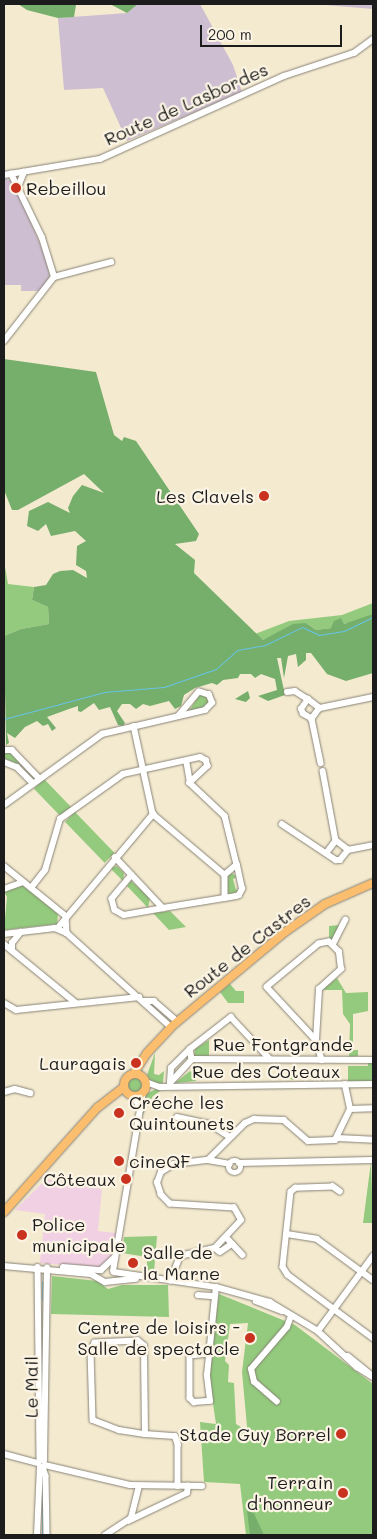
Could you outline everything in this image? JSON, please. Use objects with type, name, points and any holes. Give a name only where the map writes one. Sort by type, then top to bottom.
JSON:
[{"type":"main road","name":"Route de Castres","points":[[124,1087],[126,1078],[134,1073],[150,1049],[177,1021],[314,911],[373,883]]},
{"type":"main road","name":"Route de Castres","points":[[144,1085],[150,1049]]},
{"type":"main road","points":[[102,1103],[132,1095],[144,1085],[134,1073]]},
{"type":"main road","points":[[4,1212],[102,1103],[124,1087],[132,1095]]},
{"type":"street","name":"Route de Lasbordes","points":[[7,174],[77,165],[105,156],[284,76],[354,53],[373,39]]},
{"type":"street","points":[[18,187],[24,172]]},
{"type":"street","points":[[7,174],[18,187],[42,238],[54,277]]},
{"type":"street","points":[[4,341],[54,277],[111,262]]},
{"type":"street","points":[[288,692],[296,691],[320,708]]},
{"type":"street","points":[[4,805],[96,738],[134,726],[205,710],[212,703],[209,695],[200,692],[178,716]]},
{"type":"street","points":[[321,763],[312,719],[320,708],[373,697]]},
{"type":"street","points":[[308,699],[301,709],[303,714],[312,719]]},
{"type":"street","points":[[134,726],[153,814],[225,875],[225,898]]},
{"type":"street","points":[[4,750],[12,750],[40,779]]},
{"type":"street","points":[[30,888],[45,870],[56,822],[116,778],[203,757],[208,766],[190,783]]},
{"type":"street","points":[[132,875],[112,899],[115,910],[124,915],[239,895],[242,889],[225,816],[190,783],[186,761]]},
{"type":"street","points":[[4,762],[18,767],[33,784]]},
{"type":"street","points":[[323,771],[336,841],[348,850]]},
{"type":"street","points":[[57,929],[153,814]]},
{"type":"street","points":[[282,824],[340,860],[348,850],[373,845]]},
{"type":"street","points":[[327,853],[336,841]]},
{"type":"street","points":[[115,858],[163,908]]},
{"type":"street","points":[[225,875],[237,865]]},
{"type":"street","points":[[4,866],[66,916],[67,933]]},
{"type":"street","points":[[4,889],[23,882]]},
{"type":"street","points":[[333,944],[345,920]]},
{"type":"street","points":[[4,934],[57,929],[67,933],[171,1027]]},
{"type":"street","points":[[12,951],[12,943],[21,932]]},
{"type":"street","points":[[4,944],[59,992],[78,1003]]},
{"type":"street","points":[[316,1040],[267,987],[319,944],[333,944]]},
{"type":"street","points":[[322,1060],[316,1040],[319,989],[341,969],[339,952],[333,944]]},
{"type":"street","points":[[119,998],[123,993],[123,983]]},
{"type":"street","points":[[57,1005],[61,1000],[59,992]]},
{"type":"street","points":[[4,1003],[16,1010],[119,998],[142,999],[154,1001],[177,1021]]},
{"type":"street","points":[[170,1084],[171,1068],[224,1020],[233,1018],[270,1059]]},
{"type":"street","points":[[170,1084],[192,1059],[190,1049]]},
{"type":"street","name":"Rue Fontgrande","points":[[192,1059],[373,1060]]},
{"type":"street","name":"Rue des Coteaux","points":[[144,1085],[160,1087],[170,1084],[373,1084]]},
{"type":"street","points":[[111,1281],[144,1085]]},
{"type":"street","points":[[338,1138],[350,1109],[346,1085]]},
{"type":"street","points":[[4,1092],[12,1089],[30,1093]]},
{"type":"street","points":[[132,1095],[141,1111]]},
{"type":"street","points":[[350,1109],[373,1108]]},
{"type":"street","points":[[177,1117],[210,1124],[230,1137]]},
{"type":"street","points":[[208,1160],[250,1120],[279,1119],[287,1122],[305,1140],[330,1141],[338,1138],[373,1140]]},
{"type":"street","points":[[220,1149],[231,1172],[237,1173],[241,1169],[239,1163]]},
{"type":"street","points":[[170,1280],[180,1256],[215,1248],[241,1220],[238,1210],[176,1207],[164,1199],[157,1183],[161,1172],[169,1166],[208,1160],[239,1163],[373,1160]]},
{"type":"street","points":[[340,1192],[333,1187],[296,1188],[290,1198],[285,1272],[373,1338]]},
{"type":"street","points":[[287,1234],[317,1239],[373,1280]]},
{"type":"street","points":[[226,1238],[243,1255]]},
{"type":"street","points":[[215,1248],[220,1252],[232,1244]]},
{"type":"street","points":[[100,1279],[104,1269],[117,1252]]},
{"type":"street","points":[[318,1331],[373,1256]]},
{"type":"street","points":[[4,1266],[104,1269],[146,1278],[216,1287],[250,1297],[284,1312],[318,1331],[346,1355],[360,1363],[372,1376]]},
{"type":"street","name":"Le Mail","points":[[38,1267],[42,1313],[46,1452],[42,1464],[38,1535]]},
{"type":"street","name":"Le Mail","points":[[47,1268],[42,1313],[38,1452],[46,1476],[47,1535]]},
{"type":"street","points":[[56,1268],[100,1279],[105,1282],[146,1278]]},
{"type":"street","points":[[209,1354],[190,1356],[190,1398],[194,1402],[210,1401],[209,1354],[216,1287]]},
{"type":"street","points":[[198,1295],[214,1296]]},
{"type":"street","points":[[277,1402],[254,1382],[251,1369],[286,1327],[291,1316]]},
{"type":"street","points":[[145,1434],[146,1349],[138,1341],[99,1341],[92,1346],[91,1416],[98,1424],[145,1434],[172,1435],[176,1438],[178,1486]]},
{"type":"street","points":[[28,1460],[38,1452]]},
{"type":"street","points":[[4,1454],[140,1486],[202,1486]]},
{"type":"street","points":[[46,1476],[56,1467]]},
{"type":"street","points":[[128,1521],[140,1486]]},
{"type":"street","points":[[105,1535],[128,1521],[187,1493],[188,1486]]},
{"type":"shaded area","points":[[138,4],[200,4],[233,65],[242,92],[127,141],[103,88],[64,90],[58,18],[127,13]]},
{"type":"shaded area","points":[[313,4],[373,4],[373,9]]},
{"type":"shaded area","points":[[4,177],[13,182],[46,257],[50,278],[41,291],[21,291],[21,285],[4,285]]},
{"type":"shaded area","points":[[46,1179],[102,1189],[98,1231],[116,1233],[113,1253],[105,1265],[96,1268],[40,1263],[45,1214],[15,1210]]},
{"type":"green space","points":[[18,4],[101,4],[76,5],[74,17],[58,18],[27,10]]},
{"type":"green space","points":[[110,4],[138,4],[127,13]]},
{"type":"green space","points":[[4,359],[96,372],[114,435],[122,441],[124,437],[136,441],[199,534],[196,541],[175,544],[195,560],[194,573],[263,640],[293,624],[306,623],[316,630],[331,628],[334,621],[341,618],[344,624],[373,614],[373,673],[346,681],[327,674],[311,653],[306,653],[306,660],[298,667],[296,654],[288,656],[284,678],[281,658],[277,658],[285,695],[268,701],[258,696],[277,690],[275,679],[261,674],[255,678],[251,674],[240,674],[238,678],[223,680],[217,685],[212,683],[195,688],[184,695],[181,706],[175,709],[169,701],[150,706],[143,704],[136,709],[130,704],[122,704],[117,711],[125,723],[123,726],[118,725],[110,707],[99,710],[94,703],[81,712],[78,711],[78,706],[47,717],[56,728],[52,731],[48,724],[43,726],[37,721],[25,727],[15,738],[7,733],[9,743],[6,745],[4,636],[21,629],[49,624],[48,607],[32,600],[34,587],[46,585],[53,574],[60,571],[73,570],[87,578],[86,571],[76,565],[77,546],[86,541],[75,531],[51,536],[46,524],[38,531],[27,526],[29,511],[48,502],[70,513],[68,508],[73,496],[82,485],[104,493],[84,474],[18,510],[12,510],[4,490]]},
{"type":"green space","points":[[4,561],[8,584],[34,587],[32,600],[48,607],[49,624],[21,629],[4,636]]},
{"type":"green space","points":[[373,603],[373,614],[360,621],[343,624],[341,619],[331,628],[316,630],[306,623],[263,640],[255,634],[289,621],[342,615]]},
{"type":"green space","points":[[248,691],[250,698],[246,702],[235,699]]},
{"type":"green space","points":[[200,694],[210,700],[208,707],[189,711]]},
{"type":"green space","points":[[10,751],[19,761],[19,765],[4,758],[4,753]]},
{"type":"green space","points":[[44,779],[71,807],[61,817],[34,789]]},
{"type":"green space","points":[[75,812],[115,853],[105,863],[65,822]]},
{"type":"green space","points":[[117,866],[124,873],[123,881],[110,868]]},
{"type":"green space","points":[[232,873],[237,877],[233,879],[236,890],[240,889],[231,895],[227,891],[228,876]]},
{"type":"green space","points":[[131,881],[150,898],[148,908],[127,886]]},
{"type":"green space","points":[[23,885],[58,914],[57,924],[4,930],[7,897],[4,891]]},
{"type":"green space","points":[[170,911],[186,927],[169,930],[153,913]]},
{"type":"green space","points":[[340,925],[333,941],[329,939],[329,926]]},
{"type":"green space","points":[[337,978],[346,993],[368,992],[368,1011],[353,1014],[353,1050],[358,1050],[358,1056],[349,1057],[350,1024],[343,1014],[342,990],[322,990]]},
{"type":"green space","points":[[230,984],[236,991],[244,991],[244,1003],[228,1003],[220,992]]},
{"type":"green space","points":[[209,1040],[209,1057],[194,1057],[195,1049]]},
{"type":"green space","points":[[155,1053],[154,1074],[159,1075],[164,1071],[163,1083],[153,1084],[147,1075]]},
{"type":"green space","points":[[368,1062],[373,1063],[373,1082],[348,1083],[348,1066],[368,1066]]},
{"type":"green space","points":[[296,1068],[299,1069],[299,1079],[292,1080],[289,1079],[288,1072],[289,1069]]},
{"type":"green space","points":[[190,1071],[196,1074],[196,1081],[175,1083]]},
{"type":"green space","points":[[132,1077],[138,1077],[143,1082],[141,1091],[132,1093],[127,1088],[127,1082]]},
{"type":"green space","points":[[156,1089],[163,1089],[153,1096],[142,1116],[146,1094]]},
{"type":"green space","points":[[371,1162],[373,1223],[363,1223]]},
{"type":"green space","points":[[157,1236],[154,1272],[147,1271],[147,1257],[122,1253],[124,1237]]},
{"type":"green space","points":[[52,1276],[97,1281],[108,1289],[122,1285],[168,1285],[169,1317],[51,1314]]},
{"type":"green space","points":[[219,1294],[295,1325],[373,1384],[373,1535],[246,1535],[240,1484],[204,1482],[200,1422],[216,1424],[209,1377]],"holes":[[[248,1323],[242,1372],[248,1437],[246,1430],[236,1424],[234,1383],[228,1382],[229,1365],[225,1361],[230,1324]]]},
{"type":"green space","points":[[246,1503],[250,1505],[264,1535],[250,1535]]},
{"type":"waterway","points":[[4,719],[104,692],[164,687],[216,669],[237,650],[265,645],[302,627],[319,635],[344,631],[373,617]]},
{"type":"waterway","points":[[42,1281],[42,1300]]},
{"type":"waterway","points":[[42,1395],[43,1324]]},
{"type":"waterway","points":[[42,1495],[42,1535]]},
{"type":"place","name":"Rebeillou","points":[[16,188]]},
{"type":"place","name":"Les Clavels","points":[[264,496]]},
{"type":"place","name":"Lauragais","points":[[136,1063]]},
{"type":"place","name":"Créche les Quintounets","points":[[119,1113]]},
{"type":"place","name":"cineQF","points":[[119,1161]]},
{"type":"place","name":"Côteaux","points":[[126,1179]]},
{"type":"place","name":"Police municipale","points":[[22,1235]]},
{"type":"place","name":"Salle de la Marne","points":[[133,1263]]},
{"type":"place","name":"Centre de loisirs - Salle de spectacle","points":[[250,1338]]},
{"type":"place","name":"Stade Guy Borrel","points":[[341,1434]]},
{"type":"place","name":"Terrain d'honneur","points":[[343,1493]]}]
